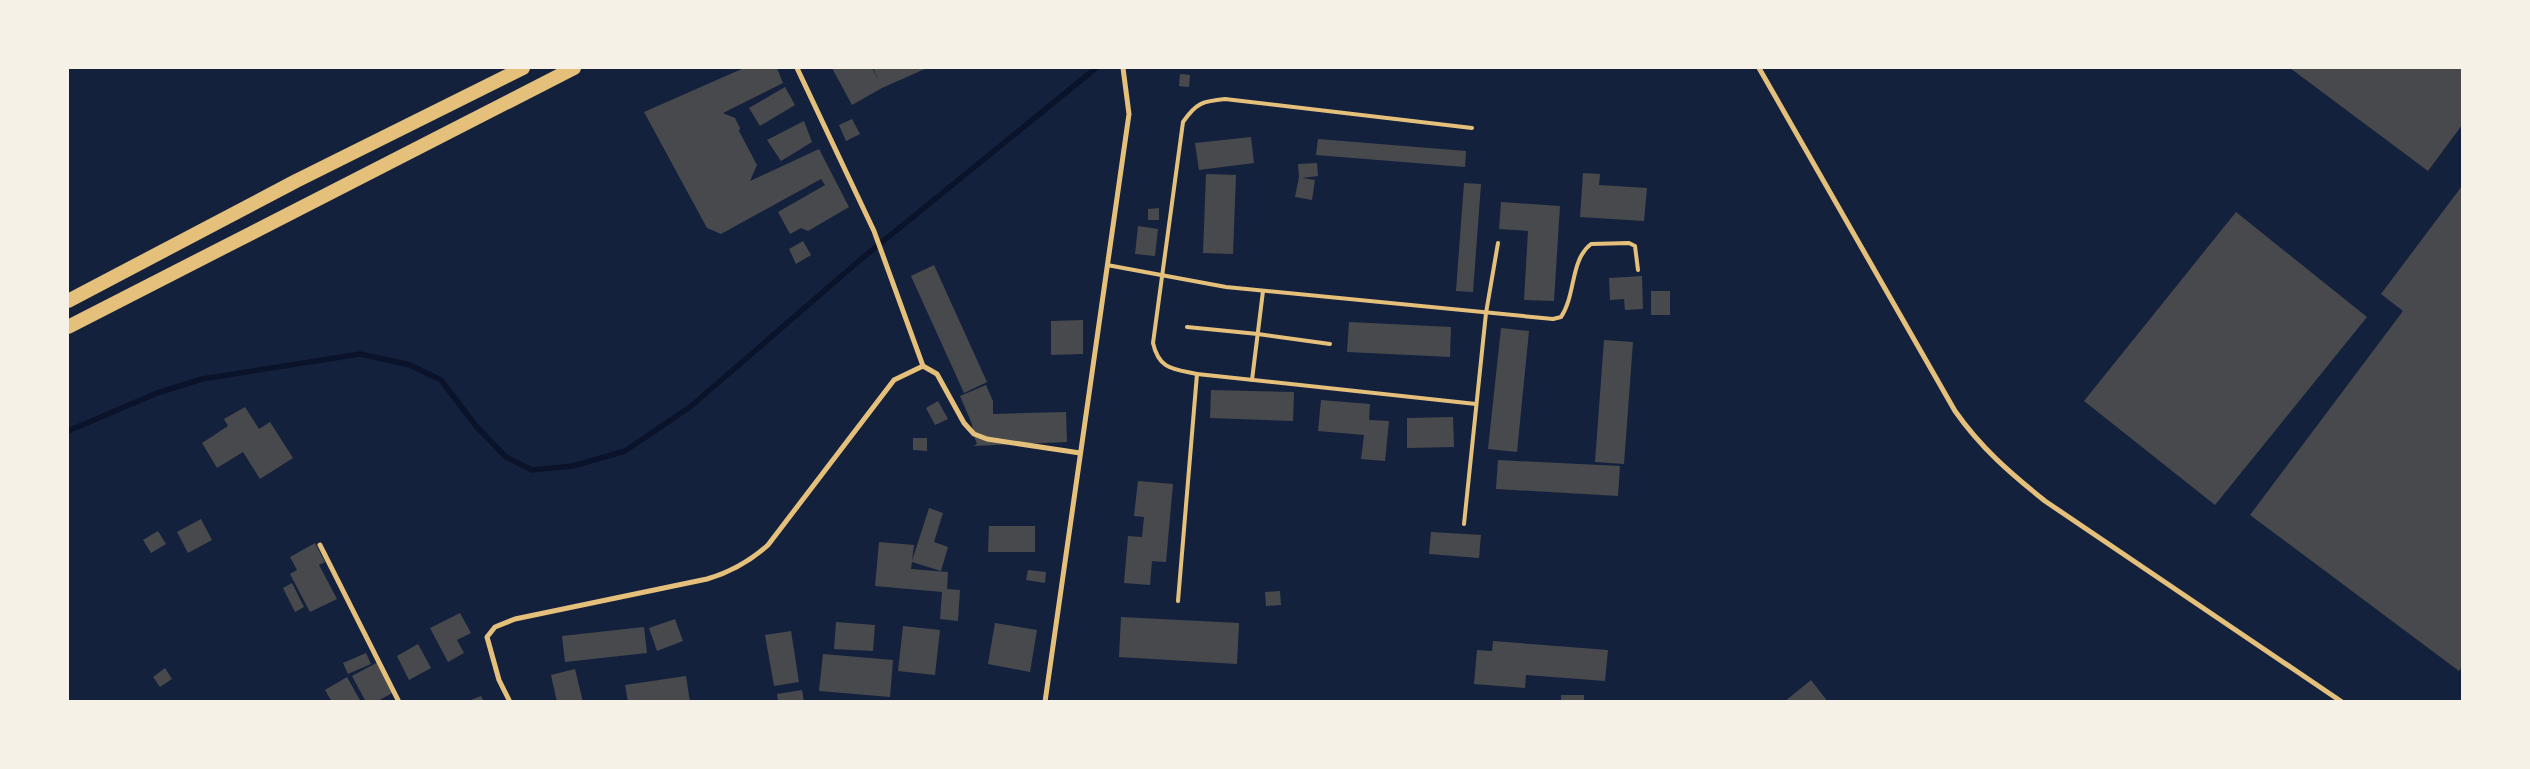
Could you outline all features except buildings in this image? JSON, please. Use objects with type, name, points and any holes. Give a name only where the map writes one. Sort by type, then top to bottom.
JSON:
[{"type":"highway","points":[[68,301],[296,182],[523,68]]},
{"type":"highway","points":[[68,327],[574,68]]},
{"type":"street","points":[[797,68],[874,231],[923,366],[938,374],[964,423],[974,434],[987,439],[1080,453]]},
{"type":"street","points":[[1045,702],[1129,114],[1123,68]]},
{"type":"street","points":[[1759,68],[1955,410],[1973,437],[2002,467],[2045,502],[2342,702]]},
{"type":"street","points":[[510,702],[498,680],[486,637],[495,627],[515,619],[707,579],[728,572],[750,560],[773,539],[894,380],[923,366]]},
{"type":"street","points":[[320,545],[399,702]]},
{"type":"lane","points":[[1472,128],[1225,99],[1205,100],[1191,110],[1183,122],[1153,344],[1156,356],[1164,365],[1197,374],[1476,404]]},
{"type":"lane","points":[[1107,264],[1226,287],[1553,319],[1561,317],[1570,301],[1580,256],[1586,248],[1597,242],[1629,243],[1636,246],[1638,270]]},
{"type":"lane","points":[[1464,524],[1486,313],[1498,244]]},
{"type":"lane","points":[[1252,380],[1263,291]]},
{"type":"lane","points":[[1187,328],[1258,334],[1330,344]]},
{"type":"lane","points":[[1178,601],[1197,374]]},
{"type":"waterway","points":[[68,431],[157,393],[202,379],[360,354],[410,365],[441,380],[476,426],[506,457],[532,470],[573,466],[625,451],[690,407],[860,260],[1096,68]]}]
